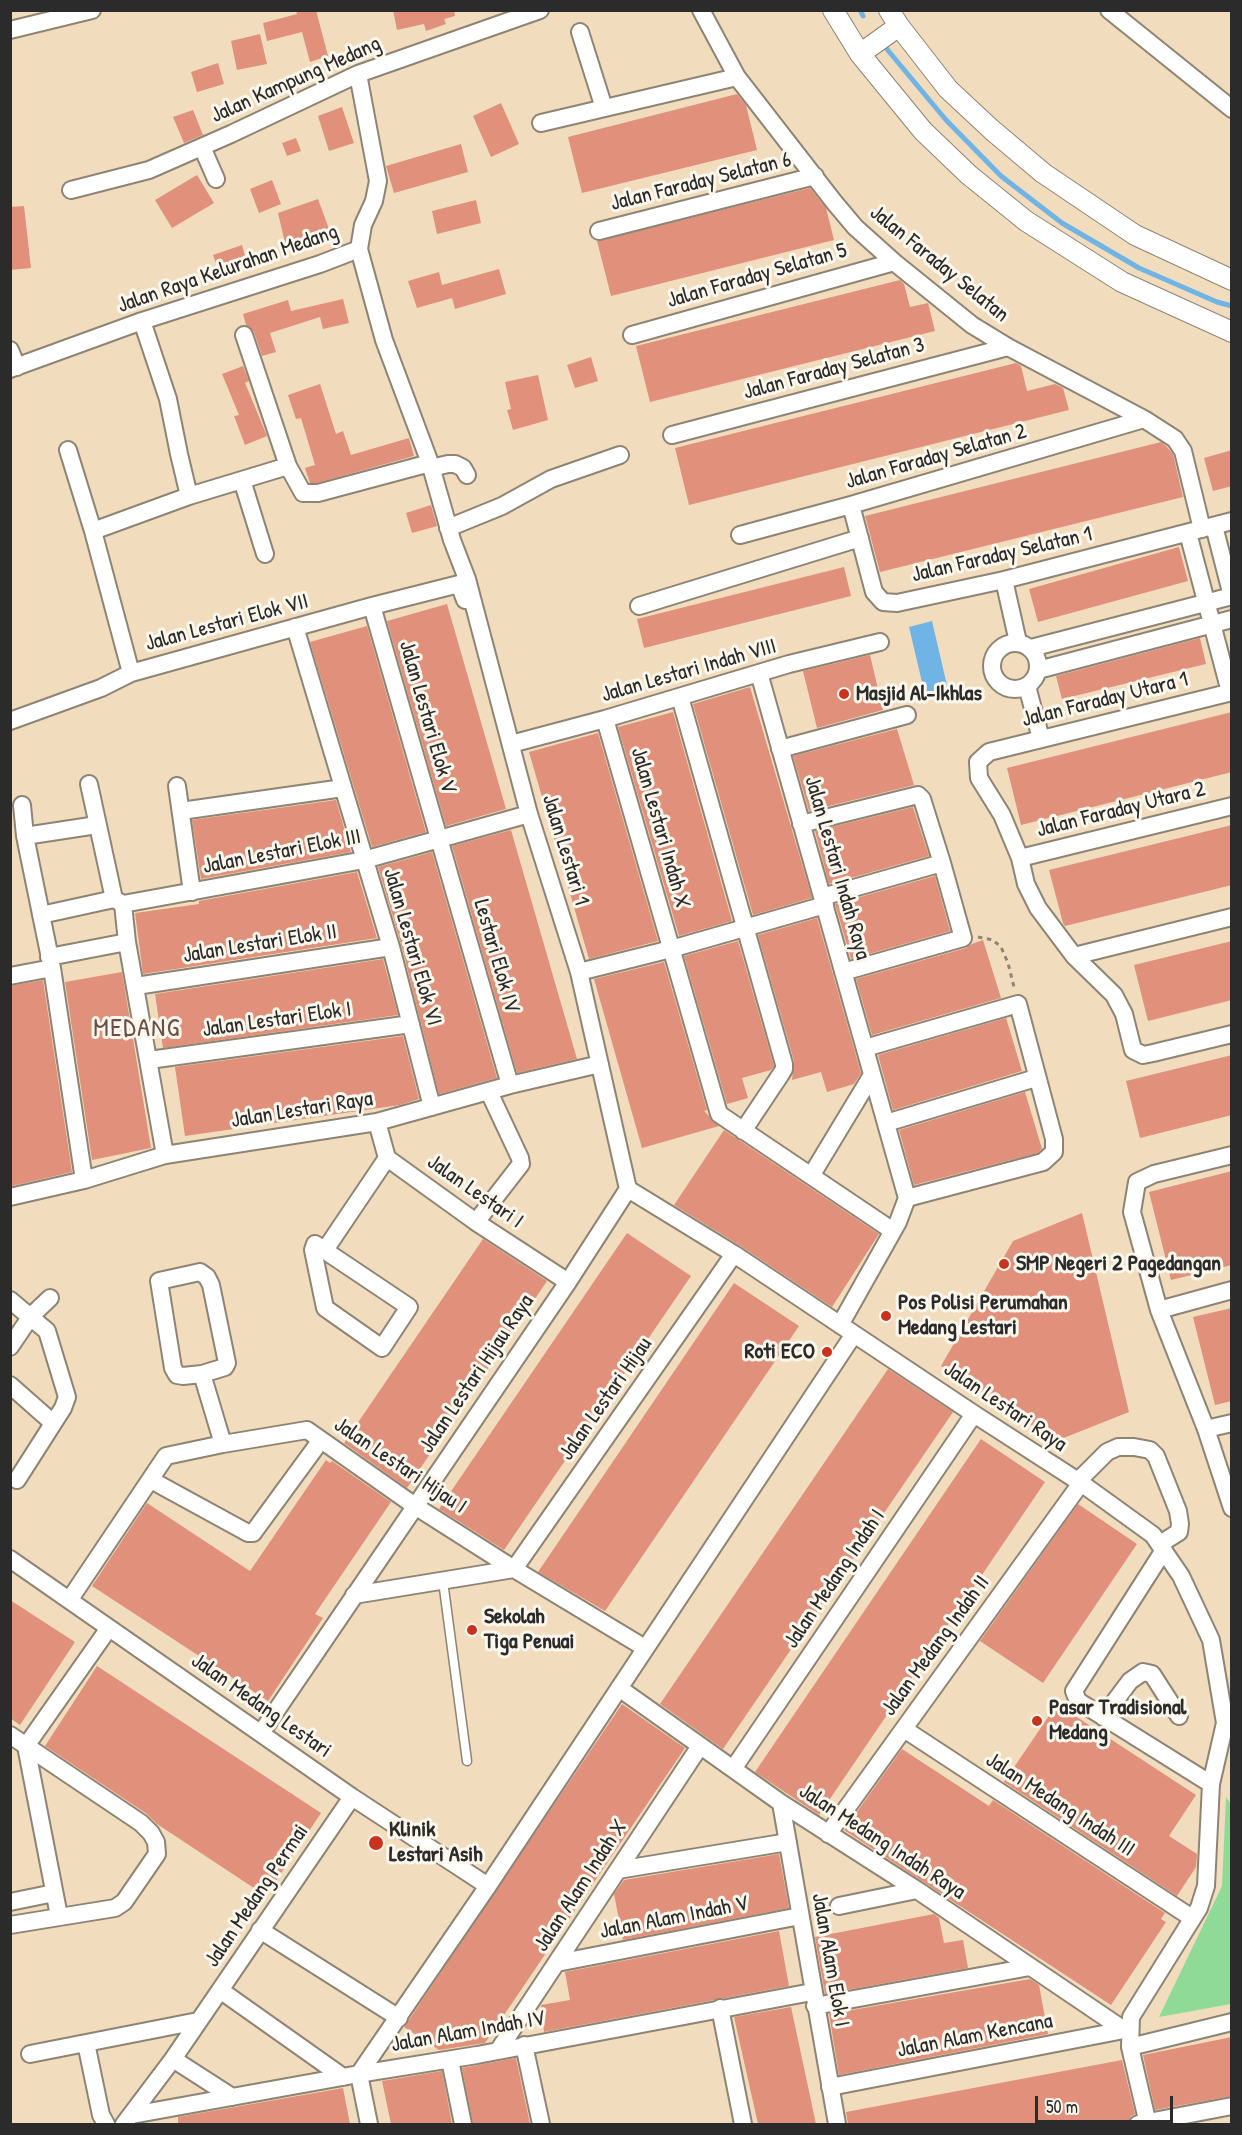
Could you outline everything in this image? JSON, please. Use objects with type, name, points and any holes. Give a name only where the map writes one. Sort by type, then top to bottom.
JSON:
[{"type":"street","points":[[10,30],[92,10]]},
{"type":"street","name":"Jalan Kampung Medang","points":[[71,190],[149,170],[358,74],[540,10]]},
{"type":"street","name":"Jalan Faraday Selatan","points":[[701,10],[737,77],[855,226],[894,262],[972,326],[1144,419],[1175,439],[1183,451],[1201,529]]},
{"type":"street","points":[[833,10],[865,50],[922,131],[969,175],[1026,220],[1122,282],[1232,332]]},
{"type":"street","points":[[1109,10],[1228,106]]},
{"type":"street","points":[[865,50],[892,24],[948,90],[1043,173],[1136,235],[1232,280]]},
{"type":"street","points":[[580,32],[604,108]]},
{"type":"street","name":"Jalan Raya Kelurahan Medang","points":[[14,368],[142,321],[310,268],[358,249],[363,225],[374,201],[378,180],[358,74]]},
{"type":"street","points":[[541,123],[737,77]]},
{"type":"street","points":[[202,147],[216,179]]},
{"type":"street","name":"Jalan Faraday Selatan 6","points":[[599,231],[815,176]]},
{"type":"street","points":[[358,249],[384,340],[431,465]]},
{"type":"street","name":"Jalan Faraday Selatan 5","points":[[632,334],[894,262]]},
{"type":"street","points":[[142,321],[168,399],[189,496]]},
{"type":"street","points":[[244,334],[288,466],[303,493],[318,493],[431,465],[455,464],[463,468],[467,475]]},
{"type":"street","name":"Jalan Faraday Selatan 3","points":[[672,435],[1008,347]]},
{"type":"street","points":[[10,350],[14,368]]},
{"type":"street","name":"Jalan Faraday Selatan 2","points":[[740,535],[851,506],[1144,419]]},
{"type":"street","points":[[68,450],[93,531],[130,672]]},
{"type":"street","points":[[448,528],[502,506],[551,479],[620,455]]},
{"type":"street","name":"Jalan Lestari 1","points":[[431,465],[448,528],[467,579],[496,681],[529,814],[579,972],[628,1189]]},
{"type":"street","points":[[93,531],[189,496],[288,466]]},
{"type":"street","points":[[242,480],[265,554]]},
{"type":"street","name":"Jalan Faraday Selatan 1","points":[[851,506],[874,592],[883,602],[897,603],[1004,580],[1232,521]]},
{"type":"street","points":[[1004,580],[1024,645],[1037,658],[1038,670],[1034,679],[1027,686],[1012,689],[999,683],[992,670],[994,656],[1003,645],[1024,645],[1232,596],[1201,529]]},
{"type":"street","points":[[1201,529],[1206,602],[1231,692]]},
{"type":"street","points":[[639,606],[860,538]]},
{"type":"street","name":"Jalan Lestari Elok VII","points":[[10,721],[101,688],[130,672],[460,584],[486,668],[490,678],[496,681]]},
{"type":"street","name":"Jalan Lestari Elok V","points":[[372,606],[438,839]]},
{"type":"street","points":[[1038,670],[1232,619]]},
{"type":"street","name":"Jalan Lestari Elok VI","points":[[295,627],[391,947],[432,1107]]},
{"type":"street","name":"Jalan Lestari Indah VIII","points":[[511,744],[880,642]]},
{"type":"street","name":"Jalan Lestari Indah Raya","points":[[759,674],[907,1198]]},
{"type":"street","points":[[1027,686],[1041,739]]},
{"type":"street","name":"Jalan Faraday Utara 1","points":[[1020,858],[1002,815],[980,778],[978,762],[989,752],[1231,692]]},
{"type":"street","points":[[680,697],[746,927],[784,1070],[742,1131]]},
{"type":"street","points":[[780,749],[907,715]]},
{"type":"street","name":"Jalan Lestari Indah X","points":[[605,719],[716,1110],[720,1116],[893,1231]]},
{"type":"street","points":[[89,784],[97,825],[127,942],[165,1155]]},
{"type":"street","points":[[177,786],[192,891]]},
{"type":"street","points":[[181,811],[343,788]]},
{"type":"street","points":[[801,824],[918,795],[922,799],[942,862],[963,938],[843,972]]},
{"type":"street","points":[[22,804],[25,836],[50,962],[84,1180]]},
{"type":"street","name":"Jalan Faraday Utara 2","points":[[1020,858],[1232,806]]},
{"type":"street","name":"Jalan Lestari Elok III","points":[[41,915],[364,860],[529,814]]},
{"type":"street","points":[[25,836],[97,825]]},
{"type":"street","name":"Lestari Elok IV","points":[[438,839],[510,1085]]},
{"type":"street","points":[[1020,858],[1026,884],[1038,908],[1074,956],[1114,995],[1124,1014],[1133,1050],[1143,1055],[1232,1034]]},
{"type":"street","points":[[579,972],[746,927],[942,862]]},
{"type":"street","points":[[1074,956],[1232,917]]},
{"type":"street","points":[[10,976],[50,962],[127,942]]},
{"type":"street","name":"Jalan Lestari Elok II","points":[[135,986],[391,947]]},
{"type":"street","points":[[351,2076],[399,2018],[645,1648],[847,1329],[907,1198],[1043,1162],[1054,1152],[1054,1139],[1018,1004],[865,1048]]},
{"type":"street","name":"Jalan Lestari Elok I","points":[[149,1060],[411,1024]]},
{"type":"street","name":"Jalan Lestari Raya","points":[[11,1195],[84,1180],[165,1155],[377,1122],[510,1085],[600,1064]]},
{"type":"street","points":[[811,1176],[872,1075]]},
{"type":"street","points":[[886,1123],[1036,1078]]},
{"type":"street","points":[[476,1222],[521,1164],[489,1092]]},
{"type":"street","points":[[325,1250],[387,1158],[377,1122]]},
{"type":"street","points":[[1232,1155],[1154,1174],[1137,1182],[1132,1212],[1159,1310],[1206,1429],[1223,1456],[1232,1508]]},
{"type":"street","name":"Jalan Lestari I","points":[[387,1158],[476,1222],[568,1282]]},
{"type":"street","name":"Jalan Lestari Raya","points":[[628,1189],[734,1254],[1154,1535],[1181,1576],[1211,1640],[1228,1724]]},
{"type":"street","name":"Jalan Lestari Hijau Raya","points":[[261,1733],[568,1282],[628,1189]]},
{"type":"street","points":[[315,1244],[325,1250],[409,1307],[382,1348],[325,1308],[313,1250],[315,1244]]},
{"type":"street","name":"Jalan Lestari Hijau","points":[[514,1569],[734,1254]]},
{"type":"street","points":[[200,1272],[207,1277],[211,1285],[227,1364],[225,1367],[202,1374],[177,1375],[173,1368],[160,1281],[200,1272]]},
{"type":"street","points":[[1159,1310],[1232,1290]]},
{"type":"street","points":[[10,1347],[31,1316],[50,1298]]},
{"type":"street","points":[[10,1300],[46,1331],[67,1398],[63,1408],[16,1480]]},
{"type":"street","points":[[202,1374],[223,1444]]},
{"type":"street","points":[[10,1385],[52,1423]]},
{"type":"street","name":"Jalan Medang Indah I","points":[[733,1769],[974,1414]]},
{"type":"street","points":[[1206,1429],[1232,1423]]},
{"type":"street","name":"Jalan Lestari Hijau I","points":[[70,1599],[169,1455],[307,1430],[415,1506],[645,1648]]},
{"type":"street","points":[[151,1480],[248,1533],[253,1533],[321,1440]]},
{"type":"street","name":"Jalan Medang Indah II","points":[[828,1834],[1079,1483],[1107,1452],[1134,1447],[1150,1450],[1156,1456],[1178,1511],[1180,1524],[1179,1532],[1162,1547]]},
{"type":"street","points":[[1162,1547],[1074,1691],[1078,1701],[1211,1784]]},
{"type":"street","name":"Jalan Medang Lestari","points":[[10,1559],[352,1797],[488,1886]]},
{"type":"street","points":[[354,1595],[514,1569]]},
{"type":"street","points":[[59,1916],[26,1746],[110,1628]]},
{"type":"street","points":[[1103,1717],[1130,1681],[1143,1672],[1152,1674],[1179,1716]]},
{"type":"street","name":"Jalan Medang Indah Raya","points":[[619,1688],[781,1803],[917,1890],[1127,2030]]},
{"type":"street","points":[[1228,1724],[1211,1784],[1206,1886],[1199,1908],[1131,2017],[1127,2030],[1145,2124],[1232,2106]]},
{"type":"street","name":"Jalan Medang Indah III","points":[[904,1729],[1192,1918]]},
{"type":"street","points":[[10,1735],[141,1823],[156,1842],[157,1854],[124,1902],[115,1908],[10,1925]]},
{"type":"street","name":"Jalan Alam Indah X","points":[[498,2051],[700,1746]]},
{"type":"street","name":"Jalan Medang Permai","points":[[128,2120],[173,2059],[352,1797]]},
{"type":"street","name":"Jalan Alam Elok I","points":[[781,1803],[837,2124]]},
{"type":"street","points":[[618,1870],[788,1842]]},
{"type":"street","points":[[839,1906],[917,1890]]},
{"type":"street","points":[[10,1902],[54,1893]]},
{"type":"street","name":"Jalan Alam Indah V","points":[[557,1963],[800,1916]]},
{"type":"street","points":[[260,1930],[399,2018]]},
{"type":"street","name":"Jalan Alam Indah IV","points":[[128,2120],[232,2097],[450,2060],[720,2008],[814,1999],[1030,1967]]},
{"type":"street","points":[[220,1990],[351,2076],[369,2124]]},
{"type":"street","points":[[720,2008],[743,2124]]},
{"type":"street","points":[[30,2054],[198,2021]]},
{"type":"street","points":[[1130,2047],[1232,2022]]},
{"type":"street","name":"Jalan Alam Kencana","points":[[830,2087],[1127,2030]]},
{"type":"street","points":[[86,2043],[101,2115],[106,2124]]},
{"type":"street","points":[[524,2045],[541,2124]]},
{"type":"street","points":[[173,2059],[232,2097]]},
{"type":"street","points":[[450,2060],[463,2124]]},
{"type":"lane","points":[[442,1581],[467,1761]]},
{"type":"path","points":[[963,938],[983,936],[993,940],[1000,947],[1008,963],[1018,1004]]},
{"type":"green space","points":[[1226,1797],[1232,1805],[1231,2004],[1159,2017],[1222,1886]]},
{"type":"water","points":[[932,621],[949,694],[926,699],[909,627]]},
{"type":"building","points":[[296,10],[316,10],[328,56],[310,62],[302,32],[267,41],[263,23],[297,14]]},
{"type":"building","points":[[393,10],[454,10],[455,16],[444,19],[446,24],[426,31],[424,24],[397,30]]},
{"type":"building","points":[[260,34],[267,64],[237,70],[231,41]]},
{"type":"building","points":[[218,63],[224,84],[197,92],[191,72]]},
{"type":"building","points":[[737,94],[746,105],[757,150],[582,193],[568,137]]},
{"type":"building","points":[[501,103],[519,144],[491,157],[473,116]]},
{"type":"building","points":[[342,107],[354,143],[329,151],[318,116]]},
{"type":"building","points":[[193,110],[203,135],[184,143],[173,117]]},
{"type":"building","points":[[296,138],[301,151],[287,156],[282,143]]},
{"type":"building","points":[[461,144],[468,172],[394,193],[386,166]]},
{"type":"building","points":[[197,175],[214,203],[172,228],[155,200]]},
{"type":"building","points":[[272,180],[281,204],[259,213],[250,189]]},
{"type":"building","points":[[810,188],[826,208],[834,240],[611,296],[597,241]]},
{"type":"building","points":[[318,199],[329,229],[308,236],[309,242],[286,247],[278,213]]},
{"type":"building","points":[[476,200],[481,223],[437,234],[432,211]]},
{"type":"building","points":[[24,206],[31,268],[10,270],[10,207]]},
{"type":"building","points":[[242,245],[247,263],[219,272],[213,255]]},
{"type":"building","points":[[499,269],[506,294],[455,309],[452,298],[417,308],[408,281],[439,272],[442,285]]},
{"type":"building","points":[[900,280],[904,284],[910,307],[928,303],[935,331],[650,402],[636,346]]},
{"type":"building","points":[[343,299],[349,323],[323,329],[320,317],[270,333],[276,352],[262,356],[254,332],[246,325],[243,314],[288,300],[291,311]]},
{"type":"building","points":[[591,357],[598,381],[575,388],[567,365]]},
{"type":"building","points":[[1016,363],[1021,366],[1027,391],[1055,384],[1063,388],[1069,410],[689,505],[675,448]]},
{"type":"building","points":[[243,366],[249,381],[245,383],[267,436],[245,445],[234,416],[239,415],[222,374]]},
{"type":"building","points":[[538,375],[548,420],[513,430],[507,410],[511,409],[505,382]]},
{"type":"building","points":[[320,384],[336,434],[343,431],[351,455],[409,438],[414,456],[310,483],[305,468],[315,465],[301,418],[296,419],[288,395]]},
{"type":"building","points":[[1161,442],[1173,454],[1183,497],[880,572],[865,516]]},
{"type":"building","points":[[1232,450],[1232,486],[1213,491],[1204,458]]},
{"type":"building","points":[[431,505],[437,526],[412,533],[406,513]]},
{"type":"building","points":[[1179,547],[1188,581],[1038,622],[1029,589]]},
{"type":"building","points":[[844,567],[851,596],[644,648],[637,619]]},
{"type":"building","points":[[447,604],[506,809],[446,826],[387,621]]},
{"type":"building","points":[[367,626],[426,832],[372,847],[310,642]]},
{"type":"building","points":[[1200,638],[1206,664],[1062,699],[1056,676]]},
{"type":"building","name":"Masjid Al-Ikhlas","points":[[870,655],[883,710],[817,728],[803,671]]},
{"type":"building","points":[[750,687],[812,898],[753,915],[693,704]]},
{"type":"building","points":[[673,712],[732,921],[679,936],[618,727]]},
{"type":"building","points":[[1232,712],[1232,772],[1021,825],[1007,768]]},
{"type":"building","points":[[897,729],[914,785],[809,811],[793,756]]},
{"type":"building","points":[[598,733],[658,941],[589,959],[529,752]]},
{"type":"building","points":[[336,800],[351,852],[201,879],[192,820]]},
{"type":"building","points":[[913,807],[929,856],[829,884],[815,831]]},
{"type":"building","points":[[1232,825],[1232,885],[1065,926],[1063,923],[1049,870]]},
{"type":"building","points":[[511,830],[577,1059],[517,1073],[452,846]]},
{"type":"building","points":[[432,852],[497,1078],[439,1094],[401,944],[378,867]]},
{"type":"building","points":[[357,872],[377,938],[143,974],[135,913],[199,904],[199,901]]},
{"type":"building","points":[[935,876],[950,931],[851,959],[835,904]]},
{"type":"building","points":[[817,918],[861,1073],[854,1084],[827,1092],[821,1072],[792,1080],[794,1061],[758,935]]},
{"type":"building","points":[[983,940],[1001,998],[872,1035],[856,979],[966,948]]},
{"type":"building","points":[[738,941],[774,1066],[771,1070],[742,1078],[748,1098],[727,1104],[684,956]]},
{"type":"building","points":[[1232,941],[1232,1000],[1148,1021],[1134,965]]},
{"type":"building","points":[[383,959],[398,1015],[163,1048],[155,994]]},
{"type":"building","points":[[664,962],[707,1110],[704,1111],[719,1126],[642,1148],[594,979]]},
{"type":"building","points":[[122,972],[151,1148],[92,1160],[65,982]]},
{"type":"building","points":[[43,980],[72,1172],[12,1186],[10,1175],[10,986]]},
{"type":"building","points":[[1006,1018],[1022,1071],[893,1110],[878,1055]]},
{"type":"building","points":[[403,1036],[419,1099],[400,1105],[185,1136],[175,1067]]},
{"type":"building","points":[[1232,1055],[1232,1115],[1140,1138],[1126,1081]]},
{"type":"building","points":[[1025,1092],[1042,1149],[1038,1153],[914,1185],[899,1130]]},
{"type":"building","points":[[724,1130],[879,1234],[832,1307],[674,1205]]},
{"type":"building","points":[[1232,1171],[1232,1265],[1171,1280],[1149,1192]]},
{"type":"building","points":[[1082,1213],[1129,1412],[1056,1441],[941,1366],[1013,1241]]},
{"type":"building","points":[[627,1233],[691,1276],[504,1550],[439,1509]]},
{"type":"building","points":[[483,1239],[547,1281],[407,1488],[344,1443]]},
{"type":"building","points":[[734,1283],[799,1326],[605,1611],[538,1572]]},
{"type":"building","points":[[1232,1308],[1232,1401],[1215,1405],[1193,1317]]},
{"type":"building","points":[[888,1369],[953,1412],[723,1749],[660,1704]]},
{"type":"building","points":[[981,1439],[1045,1482],[819,1815],[755,1772]]},
{"type":"building","points":[[326,1460],[330,1463],[332,1461],[391,1502],[315,1614],[323,1618],[268,1701],[92,1586],[147,1503],[250,1571]]},
{"type":"building","points":[[1078,1504],[1137,1544],[1043,1683],[980,1641]]},
{"type":"building","points":[[10,1600],[75,1642],[20,1725],[10,1718]]},
{"type":"building","points":[[97,1666],[321,1813],[266,1896],[45,1746]]},
{"type":"building","points":[[622,1704],[685,1748],[485,2043],[439,2050],[404,2027]]},
{"type":"building","points":[[1057,1704],[1196,1795],[1169,1836],[1197,1854],[1196,1867],[1177,1896],[1004,1782]]},
{"type":"building","points":[[902,1749],[989,1806],[993,1800],[1165,1913],[1161,1919],[1166,1922],[1111,2005],[844,1830]]},
{"type":"building","points":[[779,1854],[789,1908],[623,1940],[614,1894],[624,1880]]},
{"type":"building","points":[[934,1914],[939,1918],[944,1943],[963,1940],[968,1968],[825,1994],[815,1937]]},
{"type":"building","points":[[779,1931],[789,1986],[544,2032],[541,2005],[570,2000],[565,1972]]},
{"type":"building","points":[[1030,1979],[1039,1985],[1048,2034],[839,2075],[829,2014]]},
{"type":"building","points":[[791,2007],[816,2124],[758,2124],[734,2017]]},
{"type":"building","points":[[1232,2037],[1232,2096],[1155,2110],[1143,2055]]},
{"type":"building","points":[[516,2058],[530,2124],[473,2124],[462,2068]]},
{"type":"building","points":[[1122,2060],[1135,2114],[1131,2116],[1128,2124],[848,2124],[846,2112]]},
{"type":"building","points":[[442,2071],[452,2124],[391,2124],[382,2081]]},
{"type":"building","points":[[343,2088],[350,2124],[178,2124],[178,2117]]},
{"type":"waterway","points":[[860,10],[863,16]]},
{"type":"waterway","points":[[886,48],[946,120],[1001,176],[1062,223],[1139,268],[1217,302],[1232,306]]},
{"type":"place","name":"Masjid Al-Ikhlas","points":[[844,694]]},
{"type":"place","name":"SMP Negeri 2 Pagedangan","points":[[1004,1264]]},
{"type":"place","name":"Pos Polisi Perumahan Medang Lestari","points":[[886,1316]]},
{"type":"place","name":"Roti ECO","points":[[827,1352]]},
{"type":"place","name":"Sekolah Tiga Penuai","points":[[472,1630]]},
{"type":"place","name":"Pasar Tradisional Medang","points":[[1037,1721]]},
{"type":"place","name":"Klinik Lestari Asih","points":[[376,1843]]},
{"type":"district","name":"MEDANG","points":[[137,1029]]}]
